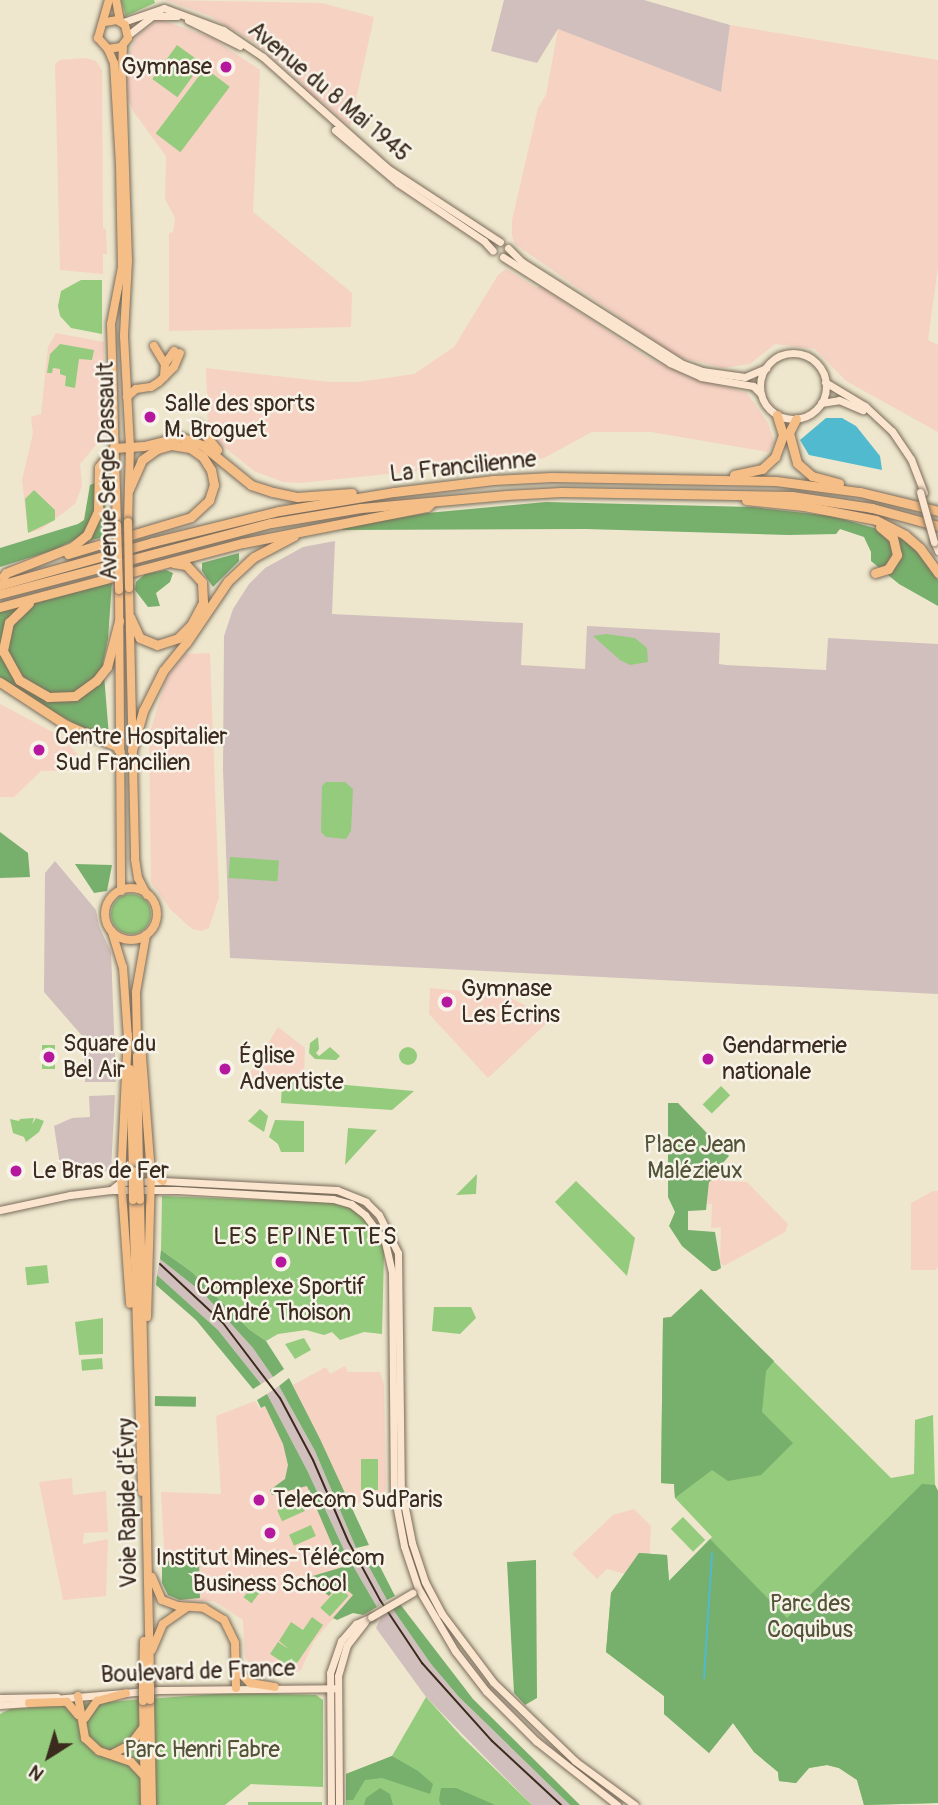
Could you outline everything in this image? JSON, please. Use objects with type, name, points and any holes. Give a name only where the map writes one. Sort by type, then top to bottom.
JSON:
[{"type":"highway","points":[[705,478],[711,475],[744,474],[771,462],[783,439],[782,426],[777,415]]},
{"type":"highway","points":[[796,419],[790,428],[789,438],[793,457],[806,472],[824,480],[907,499],[937,510]]},
{"type":"highway","points":[[197,425],[213,446],[257,486]]},
{"type":"highway","points":[[1,580],[6,573],[72,547],[87,535],[98,511],[99,467],[114,448],[173,437],[188,439],[202,445],[245,481],[297,497],[411,486],[419,489]]},
{"type":"highway","points":[[1,580],[89,546],[191,517],[209,500],[214,485],[211,470],[203,457],[190,448],[171,445],[157,449],[142,460],[129,489]]},
{"type":"highway","name":"La Francilienne","points":[[1,580],[243,519],[419,489],[552,477],[705,478],[827,487],[937,510]]},
{"type":"highway","name":"La Francilienne","points":[[0,594],[271,523],[361,508],[434,501],[561,492],[740,495],[817,499],[872,508],[938,526]]},
{"type":"highway","points":[[740,495],[747,500],[804,506],[876,520],[905,535],[920,548],[938,573]]},
{"type":"highway","points":[[0,607],[157,564],[315,527],[427,508],[434,501]]},
{"type":"highway","points":[[857,516],[886,530],[896,544],[894,563],[888,569],[875,573]]},
{"type":"highway","points":[[132,750],[143,711],[163,671],[186,643],[228,581],[266,548],[315,527]]},
{"type":"highway","points":[[130,617],[144,642],[162,645],[184,633],[198,613],[204,589],[195,572],[181,564],[157,564]]},
{"type":"highway","points":[[39,597],[14,615],[5,631],[3,646],[5,660],[15,676],[43,696],[69,698],[96,681],[107,667],[119,621]]},
{"type":"highway","points":[[0,682],[66,725],[116,746],[120,752]]},
{"type":"main road","points":[[109,0],[105,22],[99,30],[99,38],[108,49],[123,46],[128,35],[121,22],[116,0]]},
{"type":"main road","name":"Avenue du 8 Mai 1945","points":[[121,22],[164,8],[223,30],[263,57],[387,168],[500,242],[522,262],[694,369],[746,377],[766,368],[782,355],[799,354],[817,364],[825,382],[872,411],[892,431],[911,459],[938,551]]},
{"type":"main road","name":"Avenue du 8 Mai 1945","points":[[128,35],[148,18],[169,14],[234,41],[260,61],[384,173],[484,241],[493,251],[681,369],[701,377],[753,386],[761,394]]},
{"type":"main road","points":[[105,22],[121,22]]},
{"type":"main road","name":"Avenue Serge Dassault","points":[[123,46],[121,75],[128,261],[124,337],[130,446],[128,522],[135,859],[138,878],[147,895]]},
{"type":"main road","name":"Avenue Serge Dassault","points":[[108,49],[114,63],[119,112],[122,267],[111,324],[119,590],[121,891]]},
{"type":"main road","points":[[493,251],[494,245],[500,242]]},
{"type":"main road","points":[[503,257],[508,248]]},
{"type":"main road","points":[[562,286],[599,313],[601,321]]},
{"type":"main road","points":[[154,346],[165,364],[164,378]]},
{"type":"main road","points":[[127,397],[164,378],[174,367],[177,352],[165,364]]},
{"type":"main road","points":[[766,368],[761,380],[761,394],[767,406],[777,415],[796,419],[813,412],[821,403],[825,382]]},
{"type":"main road","points":[[126,380],[141,388]]},
{"type":"main road","name":"Avenue du 8 Mai 1945","points":[[821,403],[846,401],[877,421],[908,459],[922,492]]},
{"type":"main road","points":[[136,1200],[132,1036],[123,967],[106,921],[106,906],[121,891],[135,889],[147,895],[154,904],[156,917],[146,935],[136,992],[132,1036],[121,1182],[132,1326],[136,1336]]},
{"type":"main road","points":[[112,932],[132,940],[146,935]]},
{"type":"main road","points":[[132,1036],[141,1044],[152,1192],[144,1376]]},
{"type":"main road","points":[[151,1170],[163,1181]]},
{"type":"main road","points":[[111,1190],[121,1182],[151,1181],[337,1190],[366,1202],[387,1226],[398,1253],[399,1266],[397,1357],[401,1488],[412,1543],[425,1582],[442,1614],[493,1682],[558,1747],[635,1805]]},
{"type":"main road","points":[[0,1210],[48,1198],[111,1190],[177,1190],[332,1199],[359,1210],[380,1232],[388,1251],[392,1273],[394,1493],[415,1591],[455,1651],[486,1691],[554,1757],[617,1805]]},
{"type":"main road","name":"Voie Rapide d'Évry","points":[[136,1200],[136,1336],[147,1682]]},
{"type":"main road","name":"Voie Rapide d'Évry","points":[[136,1200],[144,1376],[148,1568],[146,1701],[152,1805]]},
{"type":"main road","points":[[148,1568],[162,1600],[212,1611],[229,1627],[235,1643],[236,1688]]},
{"type":"main road","name":"Boulevard de France","points":[[331,1805],[332,1688],[347,1645],[371,1616],[415,1591],[425,1582]]},
{"type":"main road","points":[[147,1682],[159,1630],[173,1614],[189,1607]]},
{"type":"main road","points":[[236,1669],[250,1683],[275,1687]]},
{"type":"main road","name":"Boulevard de France","points":[[0,1698],[236,1688],[332,1688]]},
{"type":"main road","name":"Boulevard de France","points":[[332,1688],[339,1805]]},
{"type":"main road","points":[[82,1718],[97,1701],[126,1693]]},
{"type":"main road","points":[[76,1696],[82,1718],[82,1733],[89,1742],[109,1755],[131,1762],[145,1777]]},
{"type":"main road","name":"Boulevard de France","points":[[0,1705],[76,1696]]},
{"type":"main road","points":[[145,1805],[146,1701]]},
{"type":"main road","points":[[29,1703],[67,1702],[82,1718]]},
{"type":"main road","points":[[109,1755],[131,1745],[145,1725]]},
{"type":"shaded area","points":[[165,0],[322,3],[374,17],[350,127],[318,98],[315,100],[302,88],[303,84],[255,43],[210,16]]},
{"type":"shaded area","points":[[504,0],[644,0],[730,25],[721,92],[558,29],[537,63],[491,51]]},
{"type":"shaded area","points":[[159,19],[212,38],[260,70],[253,212],[352,293],[351,327],[169,331],[169,233],[173,232],[175,218],[165,199],[166,156],[133,111],[128,98],[126,63],[136,36]]},
{"type":"shaded area","points":[[730,25],[938,60],[938,267],[928,340],[938,345],[938,432],[846,381],[815,349],[775,344],[750,364],[723,368],[676,356],[515,244],[512,220],[538,108],[546,95],[558,29],[721,91]]},
{"type":"shaded area","points":[[86,58],[96,61],[102,70],[103,228],[106,229],[107,254],[103,254],[103,274],[60,270],[55,64],[60,60]]},
{"type":"shaded area","points":[[506,269],[537,288],[540,286],[648,358],[685,375],[747,393],[768,423],[774,442],[768,452],[651,432],[592,432],[544,458],[300,483],[283,482],[254,471],[208,434],[206,368],[330,382],[358,382],[414,374],[454,347],[498,275]]},
{"type":"shaded area","points":[[56,333],[104,342],[105,434],[80,464],[82,486],[75,504],[42,529],[28,533],[22,480],[33,433],[31,417],[41,414],[48,347]]},
{"type":"shaded area","points":[[335,541],[332,614],[523,623],[521,665],[585,669],[587,626],[720,633],[719,664],[726,665],[826,670],[828,638],[938,644],[938,994],[230,958],[223,770],[224,636],[233,609],[249,584],[265,568],[303,547]]},
{"type":"shaded area","points":[[210,653],[219,897],[209,928],[201,931],[192,929],[170,909],[151,882],[149,736],[166,679],[185,654]]},
{"type":"shaded area","name":"Centre Hospitalier Sud Francilien","points":[[0,704],[62,737],[92,770],[41,771],[14,797],[0,797]]},
{"type":"shaded area","points":[[55,861],[96,910],[99,926],[111,952],[116,1082],[85,1082],[84,1038],[44,992],[45,873]]},
{"type":"shaded area","points":[[430,988],[505,995],[551,1019],[488,1078],[429,1014]]},
{"type":"shaded area","points":[[278,1027],[305,1048],[304,1080],[287,1079],[286,1087],[245,1082]]},
{"type":"shaded area","points":[[115,1095],[111,1170],[62,1178],[54,1126],[72,1118],[90,1117],[89,1096]]},
{"type":"shaded area","points":[[723,1174],[724,1181],[747,1182],[788,1224],[785,1232],[724,1266],[720,1263],[721,1227],[711,1228],[712,1204],[707,1204],[709,1182]]},
{"type":"shaded area","points":[[938,1191],[938,1267],[935,1270],[911,1270],[911,1203]]},
{"type":"shaded area","points":[[160,1259],[203,1293],[253,1348],[273,1377],[261,1384],[218,1330],[157,1275]]},
{"type":"shaded area","points":[[345,1366],[348,1372],[380,1372],[384,1384],[386,1489],[381,1497],[351,1505],[293,1385],[326,1367],[330,1374]]},
{"type":"shaded area","points":[[279,1386],[315,1451],[356,1548],[345,1552],[307,1470],[267,1394]]},
{"type":"shaded area","points":[[255,1401],[260,1409],[266,1406],[308,1484],[338,1553],[336,1557],[366,1609],[341,1612],[314,1641],[301,1670],[295,1673],[255,1668],[245,1658],[243,1620],[214,1601],[185,1601],[166,1583],[161,1492],[221,1494],[216,1416]]},
{"type":"shaded area","points":[[72,1478],[73,1495],[106,1491],[108,1532],[84,1533],[83,1544],[108,1539],[106,1596],[63,1600],[39,1482]]},
{"type":"shaded area","points":[[634,1509],[651,1526],[649,1569],[629,1575],[607,1569],[597,1579],[572,1554],[613,1515]]},
{"type":"shaded area","points":[[363,1556],[387,1600],[377,1607],[349,1559]]},
{"type":"shaded area","points":[[392,1608],[431,1664],[459,1697],[570,1805],[532,1805],[426,1697],[376,1628],[382,1614]]},
{"type":"green space","points":[[121,0],[154,0],[155,3],[126,16]]},
{"type":"green space","points":[[177,45],[202,63],[177,97],[152,79]]},
{"type":"green space","points":[[205,68],[230,87],[180,152],[156,133]]},
{"type":"green space","points":[[81,280],[102,280],[102,334],[71,328],[60,316],[58,306],[61,291]]},
{"type":"green space","points":[[60,344],[94,350],[92,360],[79,359],[75,388],[65,386],[66,376],[60,374],[60,369],[53,368],[52,373],[47,373],[50,354]]},
{"type":"green space","points":[[105,479],[106,527],[110,528],[110,536],[91,540],[76,539],[54,550],[0,567],[0,548],[84,520],[90,485]]},
{"type":"green space","points":[[34,490],[55,510],[55,520],[28,533],[25,499]]},
{"type":"green space","points":[[546,502],[752,507],[832,516],[895,534],[914,548],[938,580],[938,606],[899,584],[871,561],[871,552],[864,537],[840,529],[836,534],[789,535],[586,529],[342,530],[342,527],[427,513]]},
{"type":"green space","points":[[239,553],[239,561],[213,587],[202,571],[202,563]]},
{"type":"green space","points":[[166,570],[173,573],[170,582],[156,593],[160,606],[148,607],[135,590],[136,582],[145,574]]},
{"type":"green space","points":[[112,582],[108,639],[103,663],[109,736],[83,728],[46,708],[0,677],[0,610]]},
{"type":"green space","points":[[606,634],[635,638],[647,648],[648,662],[630,665],[620,660],[593,636]]},
{"type":"green space","points":[[326,782],[345,782],[353,789],[351,831],[346,839],[326,837],[321,832],[322,786]]},
{"type":"green space","points":[[0,832],[28,853],[30,877],[0,878]]},
{"type":"green space","points":[[230,857],[279,860],[277,881],[229,878]]},
{"type":"green space","points":[[75,864],[112,865],[107,891],[94,893]]},
{"type":"green space","points":[[131,894],[145,900],[151,914],[145,928],[131,934],[117,928],[111,914],[117,900]]},
{"type":"green space","points":[[318,1037],[319,1049],[316,1053],[319,1056],[330,1047],[340,1056],[336,1060],[315,1059],[309,1053],[310,1043]]},
{"type":"green space","name":"Square du Bel Air","points":[[42,1045],[55,1045],[55,1069],[42,1069]]},
{"type":"green space","points":[[404,1047],[412,1047],[417,1056],[415,1063],[404,1065],[399,1060],[399,1052]]},
{"type":"green space","points":[[289,1080],[414,1091],[392,1110],[281,1103],[282,1082]]},
{"type":"green space","points":[[721,1086],[730,1095],[712,1114],[703,1104]]},
{"type":"green space","name":"Place Jean Malézieux","points":[[668,1103],[678,1103],[729,1156],[722,1164],[723,1174],[709,1182],[706,1210],[688,1211],[688,1230],[715,1232],[721,1268],[716,1271],[712,1271],[682,1246],[669,1226],[675,1212],[668,1197]]},
{"type":"green space","points":[[260,1109],[268,1116],[264,1132],[248,1121]]},
{"type":"green space","points":[[34,1118],[32,1124],[36,1118],[44,1121],[39,1132],[26,1142],[24,1137],[13,1133],[10,1119],[19,1121]]},
{"type":"green space","points":[[275,1120],[304,1121],[304,1152],[281,1152],[278,1144],[269,1137]]},
{"type":"green space","points":[[348,1128],[377,1130],[345,1165]]},
{"type":"green space","points":[[477,1174],[476,1194],[456,1195]]},
{"type":"green space","points":[[576,1181],[635,1238],[627,1276],[555,1202]]},
{"type":"green space","name":"Complexe Sportif André Thoison","points":[[162,1196],[342,1203],[366,1217],[380,1234],[384,1253],[382,1334],[364,1332],[340,1340],[332,1332],[324,1335],[306,1330],[278,1334],[266,1341],[250,1330],[192,1272],[161,1250]]},
{"type":"green space","points":[[161,1250],[192,1272],[250,1330],[266,1341],[284,1369],[273,1377],[253,1348],[203,1293],[160,1259]]},
{"type":"green space","points":[[47,1265],[49,1283],[27,1285],[25,1267]]},
{"type":"green space","points":[[157,1275],[218,1330],[261,1384],[253,1389],[196,1320],[156,1285]]},
{"type":"green space","name":"Parc des Coquibus","points":[[701,1289],[891,1478],[914,1474],[915,1420],[933,1415],[935,1485],[938,1491],[938,1803],[864,1805],[857,1780],[839,1768],[827,1765],[809,1768],[796,1783],[779,1781],[778,1772],[754,1752],[733,1723],[709,1753],[664,1714],[664,1696],[606,1652],[611,1593],[639,1553],[667,1555],[669,1581],[712,1537],[675,1498],[674,1484],[661,1483],[663,1318],[671,1317]]},
{"type":"green space","points":[[701,1289],[774,1361],[766,1371],[762,1412],[793,1443],[761,1475],[728,1481],[712,1470],[675,1498],[674,1484],[661,1483],[663,1318],[671,1317]]},
{"type":"green space","points":[[434,1307],[471,1307],[476,1318],[460,1334],[432,1331]]},
{"type":"green space","points":[[103,1318],[103,1354],[79,1355],[75,1322]]},
{"type":"green space","points":[[304,1338],[311,1350],[295,1359],[285,1344]]},
{"type":"green space","points":[[102,1358],[103,1369],[82,1371],[81,1360]]},
{"type":"green space","points":[[289,1378],[369,1545],[356,1548],[315,1451],[279,1386]]},
{"type":"green space","points":[[267,1394],[307,1470],[345,1552],[336,1554],[307,1486],[272,1495],[270,1490],[285,1479],[288,1465],[283,1444],[265,1406],[261,1408],[257,1400]]},
{"type":"green space","points":[[155,1396],[196,1397],[196,1407],[155,1406]]},
{"type":"green space","points":[[361,1459],[378,1459],[378,1490],[361,1490]]},
{"type":"green space","points":[[922,1484],[935,1485],[938,1491],[938,1803],[864,1805],[857,1780],[839,1768],[827,1765],[809,1768],[796,1783],[779,1781],[778,1772],[754,1752],[733,1723],[709,1753],[664,1714],[664,1696],[606,1652],[611,1593],[639,1553],[667,1555],[669,1581],[710,1539],[787,1618]]},
{"type":"green space","points":[[300,1500],[305,1511],[282,1521],[277,1510]]},
{"type":"green space","points":[[683,1517],[705,1540],[693,1552],[671,1529]]},
{"type":"green space","points":[[311,1525],[316,1536],[294,1546],[289,1535]]},
{"type":"green space","points":[[373,1553],[395,1596],[387,1600],[363,1556]]},
{"type":"green space","points":[[199,1558],[200,1598],[180,1600],[168,1595],[162,1583],[162,1562]]},
{"type":"green space","points":[[349,1559],[377,1607],[363,1615],[353,1613],[337,1620],[333,1618],[353,1595],[340,1584],[329,1596],[306,1578],[343,1567],[340,1561]]},
{"type":"green space","points":[[536,1560],[537,1698],[525,1705],[514,1693],[507,1562]]},
{"type":"green space","points":[[255,1582],[263,1588],[252,1603],[244,1597]]},
{"type":"green space","points":[[339,1587],[349,1596],[330,1617],[320,1608]]},
{"type":"green space","points":[[400,1604],[473,1699],[580,1805],[570,1805],[459,1697],[431,1664],[392,1608]]},
{"type":"green space","points":[[312,1617],[323,1625],[293,1669],[270,1654],[278,1642],[290,1650],[279,1641],[291,1622],[303,1630]]},
{"type":"green space","name":"Parc Henri Fabre","points":[[229,1693],[316,1695],[323,1700],[323,1787],[251,1784],[225,1805],[0,1805],[0,1714],[10,1709]]},
{"type":"green space","name":"Parc Henri Fabre","points":[[426,1697],[461,1736],[532,1805],[346,1805],[346,1774],[392,1756]]},
{"type":"green space","points":[[392,1756],[418,1771],[433,1784],[430,1794],[382,1778],[365,1780],[353,1800],[346,1800],[346,1774]]},
{"type":"green space","points":[[380,1788],[390,1794],[393,1805],[364,1805],[366,1798]]},
{"type":"green space","points":[[441,1788],[456,1788],[495,1805],[441,1805]]},
{"type":"green space","points":[[248,1802],[322,1802],[322,1805],[248,1805]]},
{"type":"water","points":[[826,418],[842,418],[856,426],[880,456],[882,470],[809,455],[800,440]]},
{"type":"waterway","points":[[704,1678],[712,1553]]},
{"type":"railway","points":[[160,1264],[223,1323],[280,1398],[313,1460],[348,1541],[380,1600],[422,1663],[492,1741],[561,1805]]},
{"type":"place","name":"Gymnase","points":[[226,67]]},
{"type":"place","name":"Salle des sports M. Broguet","points":[[150,417]]},
{"type":"place","name":"Centre Hospitalier Sud Francilien","points":[[39,750]]},
{"type":"place","name":"Gymnase Les Écrins","points":[[447,1002]]},
{"type":"place","name":"Square du Bel Air","points":[[49,1057]]},
{"type":"place","name":"Gendarmerie nationale","points":[[708,1059]]},
{"type":"place","name":"Église Adventiste","points":[[225,1069]]},
{"type":"place","name":"Le Bras de Fer","points":[[16,1171]]},
{"type":"place","name":"Complexe Sportif André Thoison","points":[[281,1262]]},
{"type":"place","name":"Telecom SudParis","points":[[259,1500]]},
{"type":"place","name":"Institut Mines-Télécom Business School","points":[[270,1533]]},
{"type":"district","name":"LES EPINETTES","points":[[306,1237]]}]
